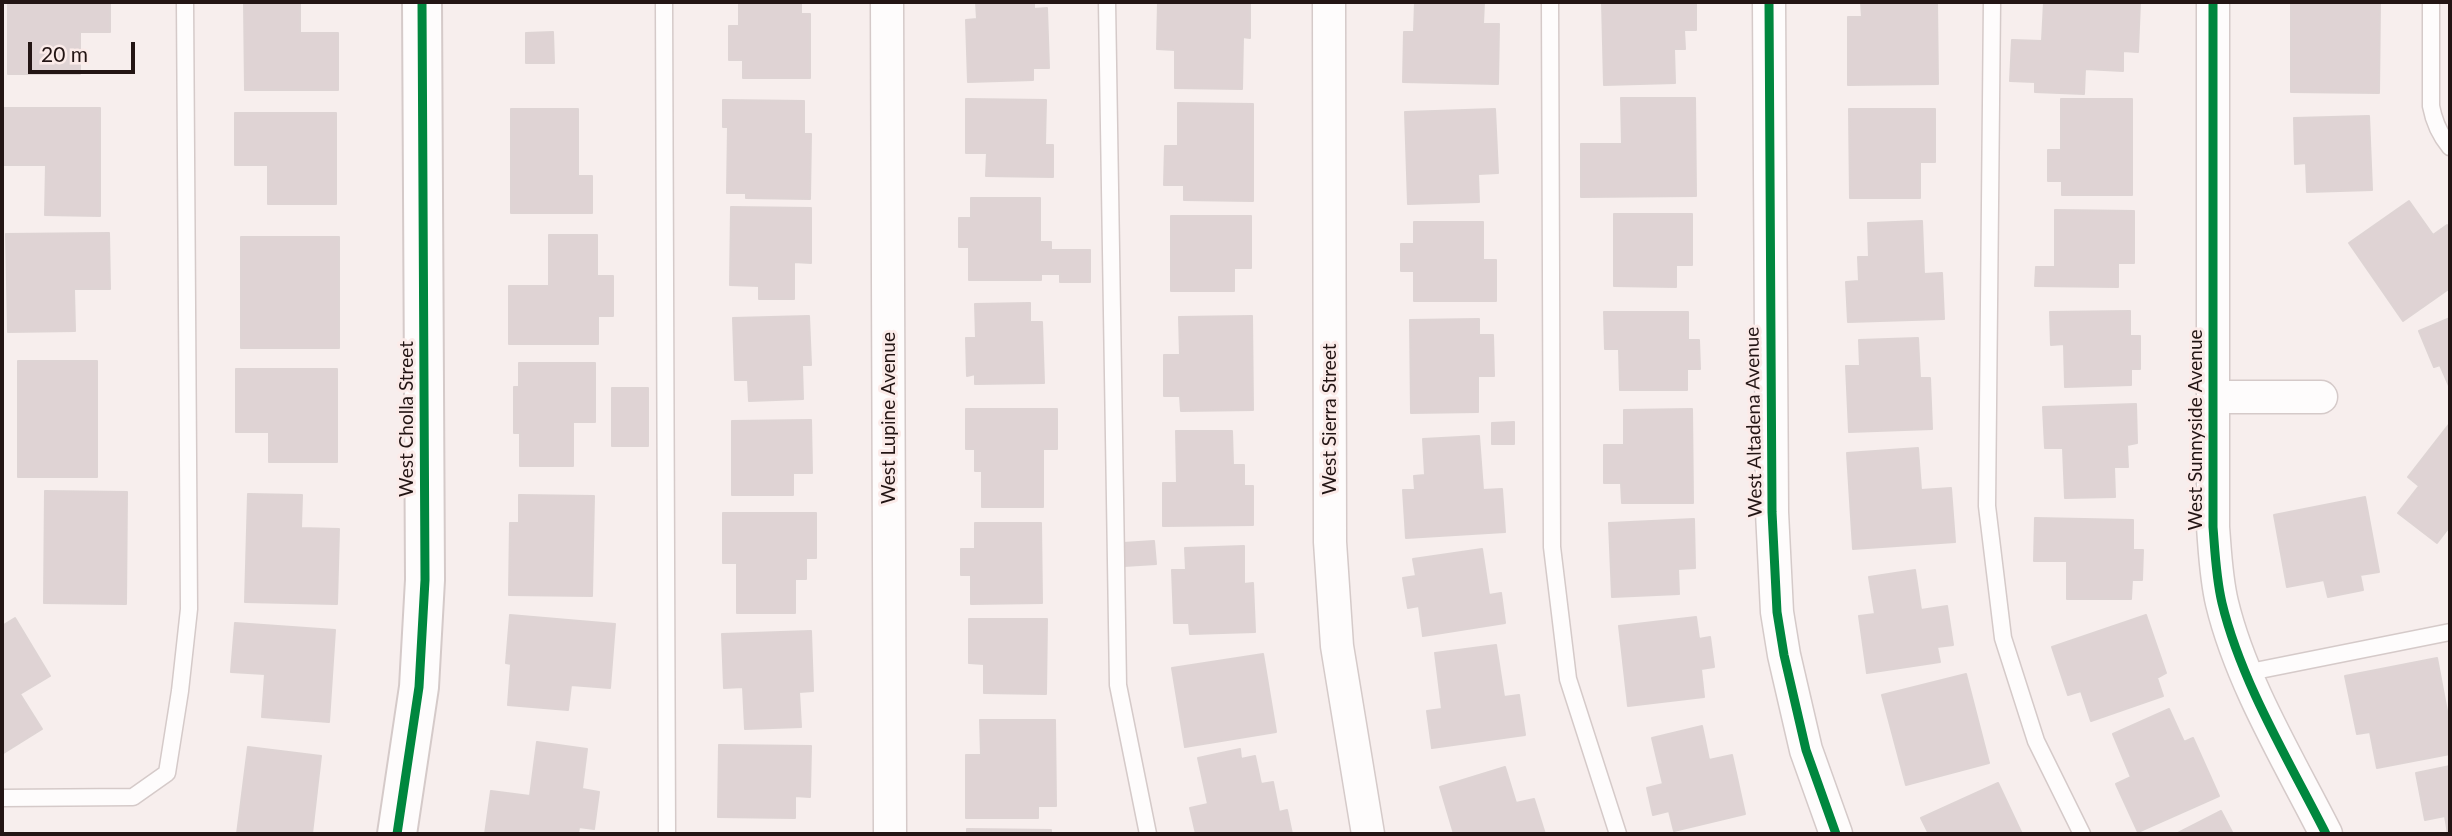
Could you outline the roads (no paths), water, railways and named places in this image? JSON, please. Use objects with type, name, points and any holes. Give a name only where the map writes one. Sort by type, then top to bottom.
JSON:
[{"type":"street","name":"West Cholla Street","points":[[397,834],[419,687],[425,580],[422,2]]},
{"type":"street","name":"West Lupine Avenue","points":[[887,2],[890,834]]},
{"type":"street","name":"West Sierra Street","points":[[1329,2],[1330,542],[1336,646],[1368,834]]},
{"type":"street","name":"West Altadena Avenue","points":[[1769,2],[1772,512],[1777,612],[1806,750],[1836,834]]},
{"type":"street","name":"West Sunnyside Avenue","points":[[2213,2],[2213,527],[2216,564],[2222,601],[2245,673],[2326,834]]},
{"type":"street","name":"West Sunnyside Avenue","points":[[2213,397],[2321,397]]},
{"type":"lane","points":[[2,798],[133,797],[167,773],[189,609],[184,2]]},
{"type":"lane","points":[[664,2],[667,834]]},
{"type":"lane","points":[[1107,2],[1118,685],[1148,834]]},
{"type":"lane","points":[[1550,2],[1552,547],[1568,678],[1618,834]]},
{"type":"lane","points":[[1992,2],[1987,506],[2003,638],[2036,741],[2082,834]]},
{"type":"lane","points":[[2431,2],[2431,106],[2434,122],[2450,147]]},
{"type":"lane","points":[[2245,673],[2450,632]]}]
